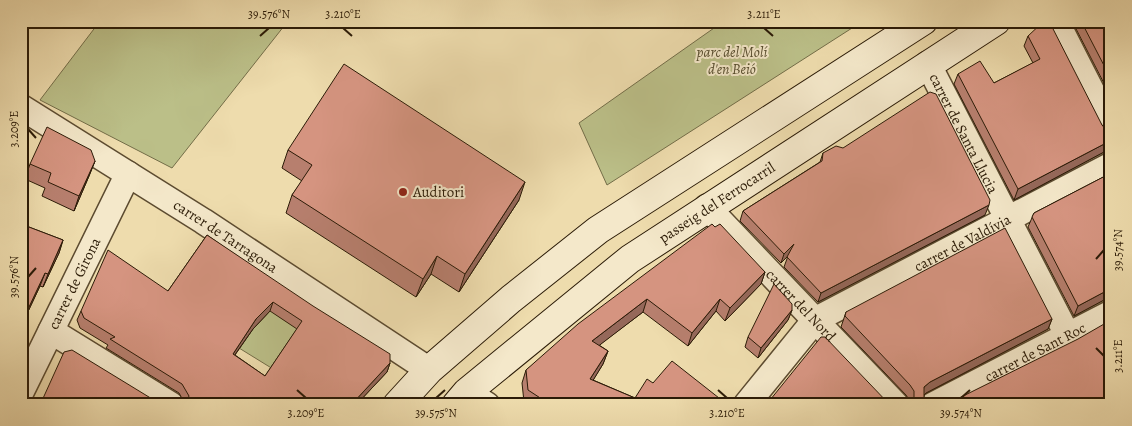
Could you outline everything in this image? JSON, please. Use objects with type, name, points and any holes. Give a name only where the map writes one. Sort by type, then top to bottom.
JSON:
[{"type":"main road","points":[[397,405],[429,370],[511,299],[598,230],[923,21]]},
{"type":"main road","name":"passeig del Ferrocarril","points":[[470,401],[630,259],[707,207],[996,21]]},
{"type":"street","points":[[1056,21],[1111,129]]},
{"type":"street","name":"carrer de Santa Llucia","points":[[928,64],[1068,336]]},
{"type":"street","name":"carrer de Tarragona","points":[[21,107],[203,221],[429,370]]},
{"type":"street","name":"carrer de Valdívia","points":[[815,320],[1111,165]]},
{"type":"street","name":"carrer de Girona","points":[[21,392],[128,174]]},
{"type":"street","name":"carrer del Nord","points":[[707,207],[896,405]]},
{"type":"street","name":"carrer de Sant Roc","points":[[933,405],[1111,313]]},
{"type":"street","points":[[746,405],[815,320]]},
{"type":"street","points":[[51,331],[171,405]]},
{"type":"green space","points":[[100,21],[288,21],[172,168],[40,100]]},
{"type":"green space","name":"parc del Molí d'en Beió","points":[[724,21],[863,21],[607,185],[579,123]]},
{"type":"green space","points":[[277,293],[310,315],[273,369],[239,348]]},
{"type":"building","points":[[1044,21],[1049,21],[1102,125],[1107,131],[1111,131],[1111,141],[1018,189],[958,74],[980,61],[994,83],[1040,59],[1028,36]]},
{"type":"building","points":[[1081,21],[1111,21],[1111,79]]},
{"type":"building","name":"Auditori","points":[[344,64],[525,182],[465,274],[437,256],[423,279],[292,195],[312,165],[288,150]]},
{"type":"building","points":[[930,92],[936,94],[990,200],[989,205],[821,293],[787,257],[794,244],[784,254],[743,211],[822,161],[823,153],[836,146],[843,148]]},
{"type":"building","points":[[47,127],[91,150],[95,161],[79,196],[48,182],[51,173],[30,164]]},
{"type":"building","points":[[1111,173],[1111,289],[1078,306],[1032,217],[1034,213]]},
{"type":"building","points":[[21,224],[63,240],[48,274],[45,273],[29,307],[21,304]]},
{"type":"building","points":[[712,224],[715,227],[720,224],[765,272],[730,308],[720,299],[692,333],[647,299],[592,341],[608,351],[590,379],[635,398],[647,379],[653,383],[672,361],[719,398],[714,405],[551,405],[528,390],[526,370],[578,324]]},
{"type":"building","points":[[1005,228],[1052,319],[930,382],[924,387],[924,401],[927,405],[910,405],[914,398],[914,391],[910,385],[845,316],[846,312]]},
{"type":"building","points":[[207,235],[313,306],[390,354],[390,363],[351,405],[184,405],[189,396],[182,384],[110,339],[115,337],[84,318],[81,311],[108,250],[168,291]],"holes":[[[273,302],[302,321],[265,376],[233,354],[256,319]]]},
{"type":"building","points":[[774,284],[792,304],[792,310],[761,348],[748,337]]},
{"type":"building","points":[[1111,320],[1111,405],[945,405],[1078,339]]},
{"type":"building","points":[[821,337],[825,337],[890,405],[766,405]]},
{"type":"building","points":[[72,350],[162,405],[40,405],[64,352]]},
{"type":"place","name":"Auditori","points":[[403,192]]}]
